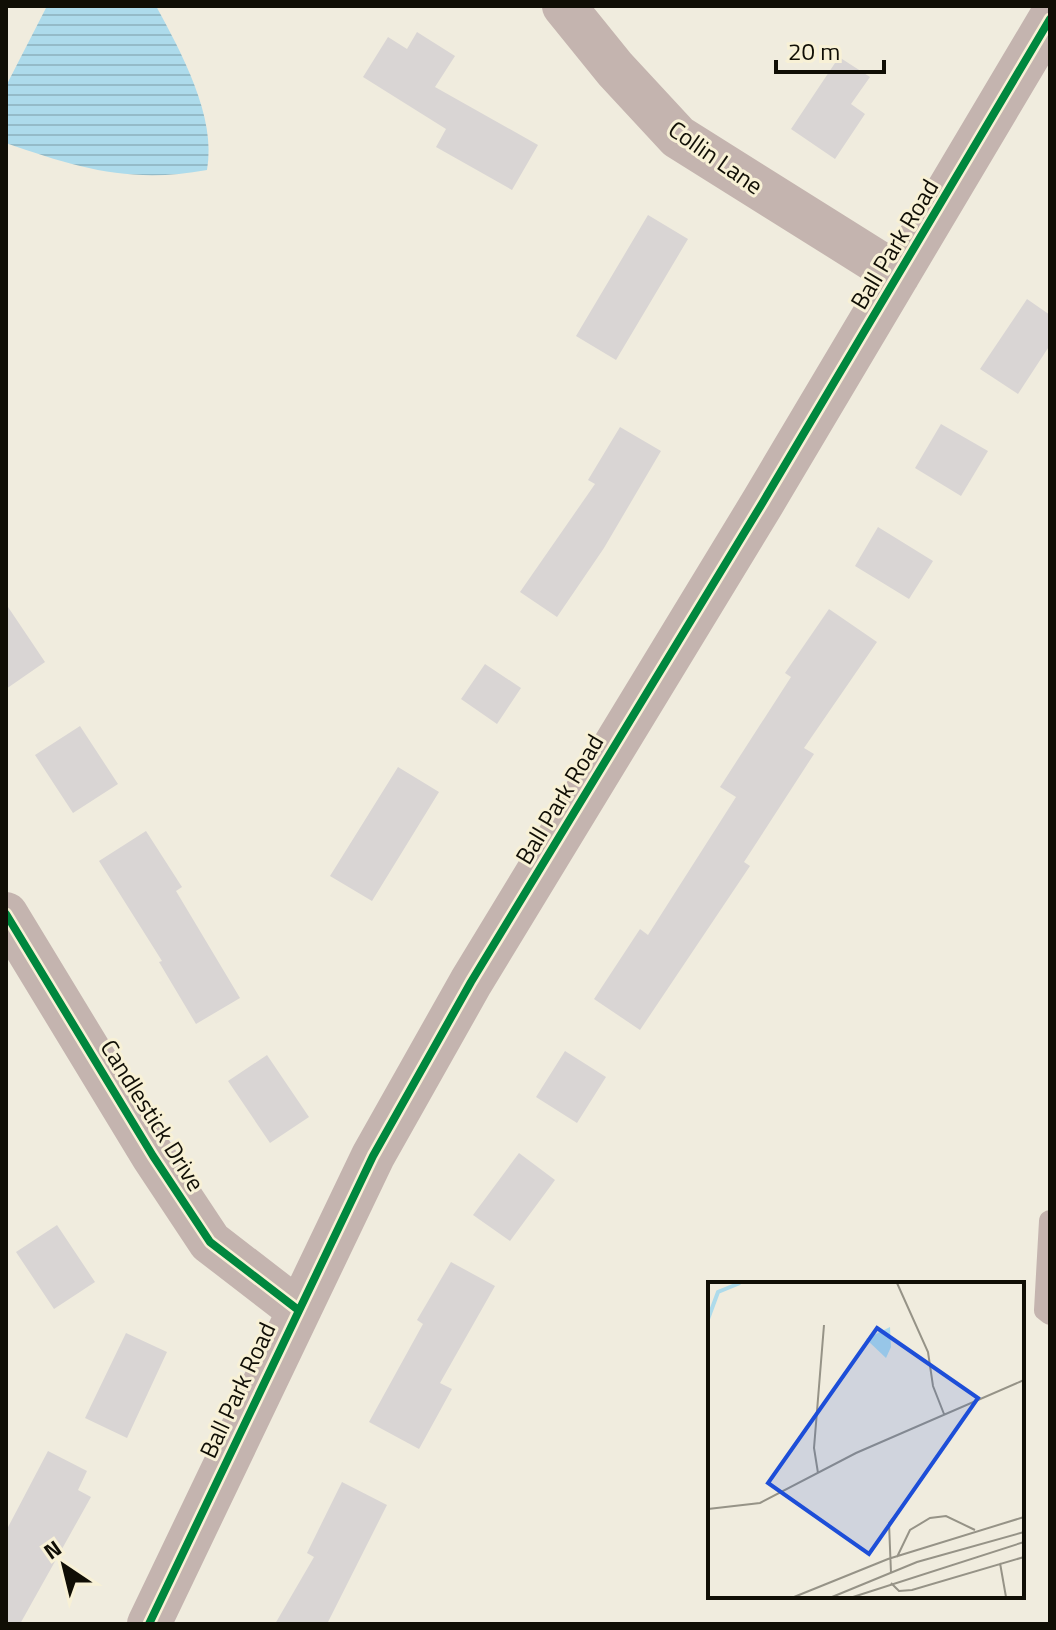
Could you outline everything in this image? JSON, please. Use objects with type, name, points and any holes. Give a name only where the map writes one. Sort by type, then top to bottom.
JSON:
[{"type":"street","name":"Collin Lane","points":[[564,6],[615,69],[678,137],[898,275]]},
{"type":"street","name":"Ball Park Road","points":[[149,1624],[297,1309],[373,1156],[471,982],[1050,19]]},
{"type":"street","name":"Candlestick Drive","points":[[6,914],[153,1156],[210,1242],[297,1309]]},
{"type":"lane","points":[[1050,1221],[1045,1310],[1050,1314]]},
{"type":"water","points":[[47,6],[156,6],[186,64],[202,107],[209,150],[207,170],[154,175],[105,171],[57,160],[6,143],[6,86]]},
{"type":"building","points":[[417,32],[455,56],[435,87],[538,145],[512,190],[436,147],[446,129],[363,77],[388,37],[407,49]]},
{"type":"building","points":[[839,57],[870,77],[851,104],[865,114],[835,159],[791,129]]},
{"type":"building","points":[[648,215],[688,239],[616,360],[576,336]]},
{"type":"building","points":[[1027,299],[1050,315],[1050,345],[1018,394],[980,369]]},
{"type":"building","points":[[941,424],[988,451],[961,496],[915,468]]},
{"type":"building","points":[[620,427],[661,451],[604,548],[557,617],[520,592],[595,484],[588,480]]},
{"type":"building","points":[[878,527],[933,561],[909,599],[855,566]]},
{"type":"building","points":[[6,604],[45,662],[6,689]]},
{"type":"building","points":[[829,609],[877,642],[804,748],[814,754],[744,862],[750,866],[640,1030],[594,999],[640,929],[648,935],[736,797],[720,787],[791,677],[785,673]]},
{"type":"building","points":[[485,664],[521,688],[497,724],[461,699]]},
{"type":"building","points":[[80,726],[118,784],[73,813],[35,755]]},
{"type":"building","points":[[398,767],[439,792],[372,901],[330,876]]},
{"type":"building","points":[[146,831],[182,887],[176,891],[240,998],[196,1024],[159,962],[162,961],[99,861]]},
{"type":"building","points":[[565,1051],[606,1077],[577,1123],[536,1097]]},
{"type":"building","points":[[267,1055],[309,1117],[270,1143],[228,1081]]},
{"type":"building","points":[[519,1153],[555,1180],[510,1241],[473,1215]]},
{"type":"building","points":[[57,1225],[95,1282],[54,1309],[16,1252]]},
{"type":"building","points":[[451,1262],[495,1286],[440,1383],[452,1389],[419,1449],[369,1422],[423,1324],[417,1320]]},
{"type":"building","points":[[126,1333],[167,1352],[127,1438],[85,1418]]},
{"type":"building","points":[[48,1451],[87,1471],[78,1490],[91,1497],[20,1624],[6,1624],[6,1531]]},
{"type":"building","points":[[342,1482],[387,1505],[327,1624],[275,1624],[314,1557],[307,1553]]},
{"type":"cycle path","points":[[149,1624],[373,1156],[471,982],[763,502],[1050,19]]},
{"type":"cycle path","points":[[6,914],[153,1156],[210,1242],[297,1309]]}]
